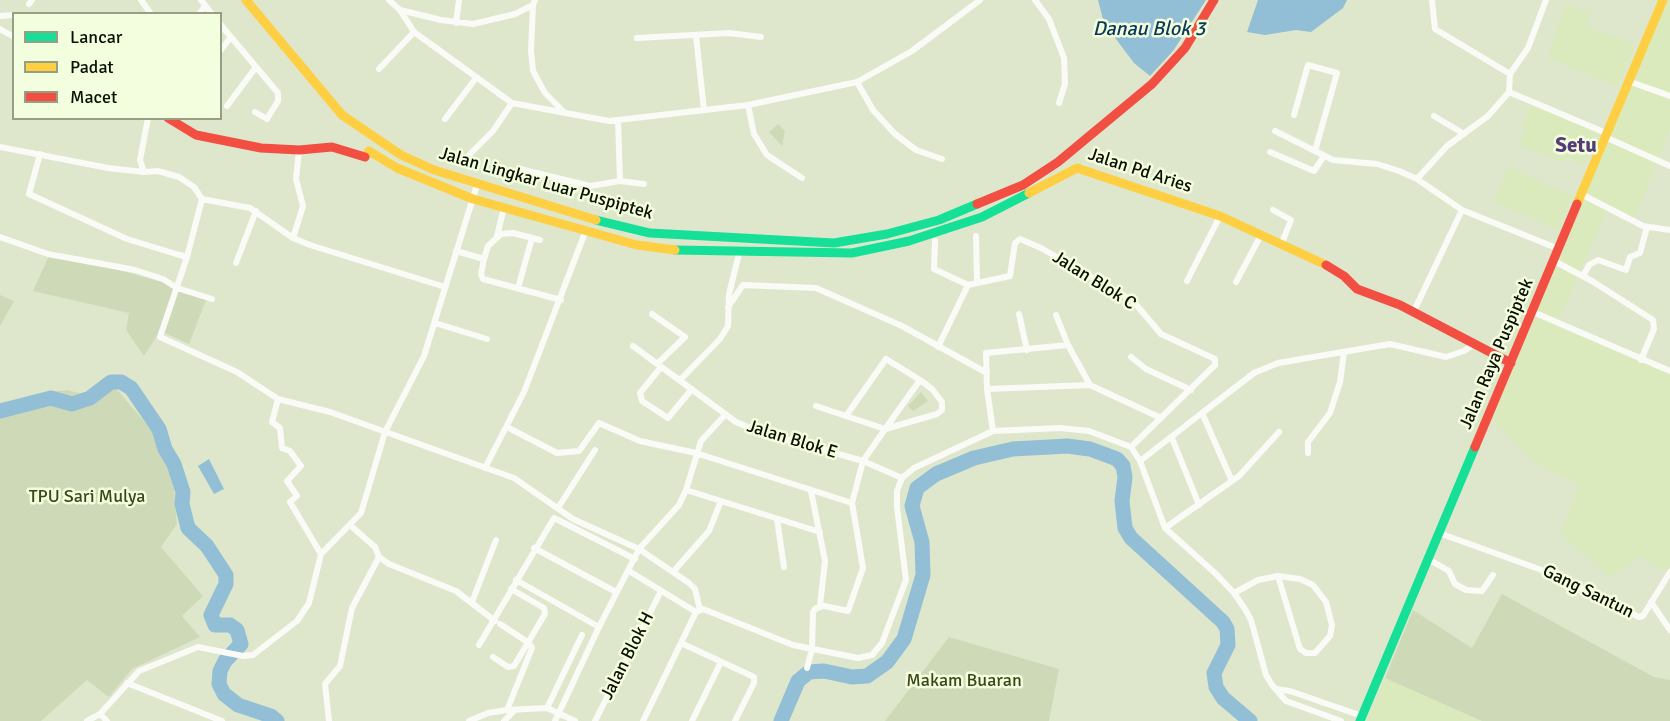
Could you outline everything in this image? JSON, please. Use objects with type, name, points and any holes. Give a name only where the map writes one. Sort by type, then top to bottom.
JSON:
[{"type":"main road","name":"Jalan Lingkar Luar Puspiptek","points":[[246,0],[320,91],[342,114],[401,154],[477,185],[650,233],[812,243],[834,243],[886,234],[939,220],[985,203],[1023,185],[1058,162],[1134,100],[1173,63],[1214,0]]},
{"type":"main road","name":"Jalan Raya Puspiptek","points":[[1361,719],[1533,312],[1605,135],[1665,3]]},
{"type":"main road","points":[[171,120],[196,135],[261,148],[299,150]]},
{"type":"main road","name":"Jalan Pd Aries","points":[[299,150],[332,147],[364,158],[369,151],[397,168],[473,199],[637,245],[666,250],[852,253],[909,241],[999,209],[1074,168],[1220,216],[1337,271],[1357,289],[1394,302],[1511,363]]},
{"type":"street","points":[[389,0],[400,10],[414,32],[512,103],[564,111],[598,120],[618,120],[748,105],[857,82],[912,51],[980,0]]},
{"type":"street","points":[[456,23],[459,0]]},
{"type":"street","points":[[1035,0],[1049,19],[1064,58],[1065,84],[1059,103]]},
{"type":"street","points":[[1432,0],[1435,29],[1510,74]]},
{"type":"street","points":[[1417,179],[1447,146],[1488,116],[1509,92],[1510,74],[1524,56],[1546,0]]},
{"type":"street","points":[[400,10],[456,23],[484,23],[504,18],[534,3]]},
{"type":"street","points":[[534,3],[531,36],[533,71],[545,93],[564,111]]},
{"type":"street","points":[[222,26],[279,97],[267,119],[255,112]]},
{"type":"street","points":[[379,69],[414,32]]},
{"type":"street","points":[[637,38],[729,33],[761,37]]},
{"type":"street","points":[[696,36],[704,110]]},
{"type":"street","points":[[222,48],[231,37]]},
{"type":"street","points":[[1294,116],[1308,65],[1337,73],[1315,151]]},
{"type":"street","points":[[228,106],[256,67]]},
{"type":"street","points":[[444,119],[476,78]]},
{"type":"street","points":[[1628,81],[1670,96]]},
{"type":"street","points":[[857,82],[869,105],[895,134],[916,150],[942,159]]},
{"type":"street","points":[[1509,92],[1670,166]]},
{"type":"street","points":[[463,161],[493,131],[512,103]]},
{"type":"street","points":[[748,105],[754,134],[767,155],[802,178]]},
{"type":"street","points":[[1434,116],[1464,134]]},
{"type":"street","points":[[144,172],[140,160],[148,120]]},
{"type":"street","points":[[618,120],[620,181]]},
{"type":"street","points":[[1275,131],[1324,156],[1340,161],[1377,164],[1417,179],[1462,210],[1559,249]]},
{"type":"street","points":[[0,147],[108,168],[144,172],[158,171],[179,177],[194,187],[202,199],[243,206],[256,211],[292,238],[446,287]]},
{"type":"street","points":[[292,238],[303,206],[296,179],[299,150]]},
{"type":"street","points":[[1270,152],[1314,171],[1324,156]]},
{"type":"street","points":[[40,154],[29,194],[138,243],[187,257]]},
{"type":"street","points":[[520,169],[590,186],[620,181],[645,184]]},
{"type":"street","points":[[87,721],[100,714],[139,671],[198,647],[243,656],[253,655],[297,621],[309,603],[321,554],[351,526],[361,513],[385,432],[419,368],[435,323],[477,185]]},
{"type":"street","points":[[1581,194],[1647,227],[1670,230]]},
{"type":"street","points":[[202,199],[187,257],[160,337],[237,372],[278,399],[330,412],[514,478],[573,519],[639,549],[695,589],[698,611],[643,721]]},
{"type":"street","points":[[504,208],[497,236],[488,246],[481,274],[483,279],[561,300]]},
{"type":"street","points":[[1273,210],[1291,220],[1281,244]]},
{"type":"street","points":[[1413,313],[1462,210]]},
{"type":"street","points":[[236,263],[256,211]]},
{"type":"street","points":[[1187,281],[1220,216]]},
{"type":"street","points":[[1583,276],[1589,266],[1598,260],[1626,270],[1630,257],[1640,253],[1647,227]]},
{"type":"street","points":[[485,468],[507,428],[561,300],[586,230]]},
{"type":"street","points":[[497,236],[513,233],[540,240]]},
{"type":"street","points":[[1236,282],[1261,235]]},
{"type":"street","points":[[935,241],[934,269],[968,285],[977,282],[976,236]]},
{"type":"street","points":[[0,237],[48,254],[135,270],[163,279],[177,288],[212,299]]},
{"type":"street","points":[[518,288],[532,238]]},
{"type":"street","name":"Jalan Blok C","points":[[977,282],[1010,276],[1015,243],[1020,239],[1041,248],[1133,301],[1161,334],[1213,357],[1215,365],[1131,447]]},
{"type":"street","points":[[680,380],[723,334],[729,322],[728,307],[740,250]]},
{"type":"street","points":[[456,251],[484,260]]},
{"type":"street","points":[[1554,261],[1583,276],[1654,321],[1654,329],[1641,360]]},
{"type":"street","points":[[728,307],[743,285],[808,287],[868,309],[987,373]]},
{"type":"street","points":[[938,347],[968,285]]},
{"type":"street","points":[[1533,312],[1670,371]]},
{"type":"street","points":[[652,314],[685,337],[659,365],[640,393],[642,401],[668,418],[692,389]]},
{"type":"street","points":[[1019,314],[1027,351]]},
{"type":"street","points":[[1056,315],[1068,345],[1090,385]]},
{"type":"street","points":[[435,323],[488,339]]},
{"type":"street","points":[[1140,461],[1254,373],[1269,365],[1390,344],[1446,357],[1474,344]]},
{"type":"street","points":[[993,431],[987,389],[986,353],[1027,351],[1068,345]]},
{"type":"street","name":"Jalan Blok E","points":[[633,346],[725,415],[757,431],[863,461],[902,478]]},
{"type":"street","points":[[1308,453],[1308,442],[1330,413],[1340,381],[1344,353]]},
{"type":"street","points":[[1131,357],[1146,369],[1191,390]]},
{"type":"street","points":[[816,406],[846,416],[885,429],[937,414],[942,410],[941,399],[920,380],[886,359],[846,416]]},
{"type":"street","points":[[807,668],[812,649],[813,612],[816,608],[822,607],[844,611],[850,609],[863,568],[852,503],[863,461],[920,380]]},
{"type":"street","points":[[987,389],[1090,385],[1161,418]]},
{"type":"street","points":[[278,399],[272,422],[280,428],[282,448],[290,451],[301,466],[287,481],[297,496],[290,502],[321,554]]},
{"type":"street","points":[[1202,413],[1232,481]]},
{"type":"street","points":[[555,720],[639,549],[675,510],[686,490],[700,441],[725,415]]},
{"type":"street","points":[[507,428],[556,453],[579,451],[599,423],[640,441],[696,453],[852,503]]},
{"type":"street","points":[[902,478],[914,468],[993,431],[1080,429],[1131,447],[1140,461],[1165,528],[1234,593],[1251,620],[1266,675],[1275,689],[1286,701],[1341,721]]},
{"type":"street","points":[[1165,528],[1232,481],[1279,432]]},
{"type":"street","points":[[1172,438],[1199,505]]},
{"type":"street","points":[[558,508],[596,450]]},
{"type":"street","name":"Jalan Blok H","points":[[629,571],[698,611],[707,609],[785,643],[863,658],[872,655],[880,646],[906,580],[897,507],[897,491],[902,478]]},
{"type":"street","points":[[686,490],[819,532]]},
{"type":"street","points":[[811,491],[825,561],[819,603],[822,607]]},
{"type":"street","points":[[673,572],[709,531],[721,501]]},
{"type":"street","points":[[478,645],[498,623],[516,580],[553,519],[556,518],[635,559]]},
{"type":"street","points":[[777,519],[784,567]]},
{"type":"street","points":[[351,526],[375,547],[379,557],[389,564],[456,591],[529,643],[532,648],[507,710]]},
{"type":"street","name":"Gang Santun","points":[[1439,532],[1517,560],[1596,594],[1637,616],[1643,616],[1670,572]]},
{"type":"street","points":[[472,602],[496,540]]},
{"type":"street","points":[[534,548],[616,592]]},
{"type":"street","points":[[329,721],[325,684],[340,666],[352,608],[379,557]]},
{"type":"street","points":[[1428,559],[1449,572],[1455,584],[1466,590],[1482,591],[1493,575]]},
{"type":"street","points":[[1234,593],[1258,580],[1278,576],[1309,583],[1320,592],[1326,602],[1332,631],[1323,646],[1315,653],[1306,653],[1300,649],[1278,576]]},
{"type":"street","points":[[516,580],[599,627]]},
{"type":"street","points":[[493,657],[513,667],[546,611],[512,589]]},
{"type":"street","name":"Jalan Blok H","points":[[595,721],[661,591]]},
{"type":"street","points":[[1651,602],[1670,630]]},
{"type":"street","points":[[547,708],[582,635]]},
{"type":"street","points":[[681,643],[754,677],[754,683],[735,721]]},
{"type":"street","points":[[692,721],[721,662]]},
{"type":"street","points":[[127,683],[222,721]]},
{"type":"street","points":[[1275,689],[1290,691],[1361,719]]},
{"type":"street","points":[[469,721],[488,713],[547,708],[575,721]]},
{"type":"street","points":[[504,721],[515,710]]},
{"type":"street","points":[[100,714],[107,721]]},
{"type":"shaded area","points":[[1667,0],[1670,0],[1670,129],[1633,222],[1607,210],[1558,320],[1670,370],[1670,568],[1667,573],[1640,556],[1610,577],[1560,534],[1580,485],[1538,465],[1491,418]]},
{"type":"shaded area","points":[[1565,5],[1590,13],[1585,26],[1635,45],[1618,87],[1548,58]]},
{"type":"shaded area","points":[[1530,105],[1598,132],[1584,165],[1567,158],[1565,162],[1519,145],[1525,131],[1521,129]]},
{"type":"shaded area","points":[[1508,167],[1573,196],[1559,230],[1494,202]]},
{"type":"shaded area","points":[[1385,678],[1483,720],[1367,721]]},
{"type":"green space","points":[[778,124],[785,131],[782,146],[769,132]]},
{"type":"green space","points":[[51,251],[208,295],[189,344],[160,331],[144,356],[126,330],[129,313],[33,291]]},
{"type":"green space","points":[[0,295],[14,301],[0,326]]},
{"type":"green space","name":"TPU Sari Mulya","points":[[106,377],[162,442],[173,478],[177,524],[161,547],[203,596],[182,616],[200,637],[132,669],[109,697],[87,680],[41,721],[0,721],[0,410],[49,392],[68,390],[85,395]]},
{"type":"green space","points":[[921,392],[928,401],[913,411],[908,406]]},
{"type":"green space","points":[[1502,594],[1654,677],[1670,680],[1670,721],[1482,721],[1385,678],[1413,610],[1472,648]]},
{"type":"green space","name":"Makam Buaran","points":[[949,637],[1059,669],[1049,721],[885,721]]},
{"type":"water","name":"Danau Blok 3","points":[[1098,0],[1206,0],[1173,51],[1150,76],[1134,63],[1104,23]]},
{"type":"water","points":[[1258,0],[1347,0],[1343,8],[1311,32],[1296,30],[1265,35],[1247,32]]},
{"type":"water","points":[[209,459],[224,489],[214,494],[198,466]]},
{"type":"waterway","points":[[0,411],[51,398],[72,404],[90,398],[111,382],[121,382],[131,388],[159,429],[165,449],[174,464],[183,492],[182,504],[188,528],[207,546],[226,575],[226,584],[211,615],[215,625],[230,625],[237,630],[241,644],[225,661],[220,671],[219,684],[224,694],[238,705],[271,716],[277,721]]},
{"type":"waterway","points":[[781,721],[798,681],[809,672],[824,671],[852,677],[867,676],[887,662],[904,639],[923,575],[922,542],[912,506],[917,488],[936,474],[974,458],[1013,449],[1067,446],[1090,449],[1117,459],[1123,466],[1125,477],[1122,501],[1125,528],[1131,538],[1223,622],[1227,629],[1228,645],[1214,673],[1216,687],[1223,698],[1250,721]]},
{"type":"traffic: fast","points":[[675,250],[852,253],[909,241],[982,217],[1029,193]]},
{"type":"traffic: fast","points":[[596,220],[650,233],[834,243],[887,234],[939,220],[977,204]]},
{"type":"traffic: fast","points":[[1360,721],[1475,447]]},
{"type":"traffic: slow","points":[[246,0],[342,115],[401,155],[434,170],[596,220]]},
{"type":"traffic: slow","points":[[1577,204],[1663,0]]},
{"type":"traffic: slow","points":[[365,157],[369,151],[397,168],[473,199],[637,245],[675,250]]},
{"type":"traffic: slow","points":[[1029,193],[1077,168],[1220,216],[1326,265]]},
{"type":"traffic: jam","points":[[977,204],[1023,185],[1058,162],[1152,84],[1185,48],[1214,0]]},
{"type":"traffic: jam","points":[[171,120],[196,135],[261,148],[299,150],[332,147],[365,157]]},
{"type":"traffic: jam","points":[[1475,447],[1577,204]]},
{"type":"traffic: jam","points":[[1326,265],[1344,276],[1357,289],[1400,305],[1511,363]]},
{"type":"district","name":"Setu","points":[[1576,146]]}]
